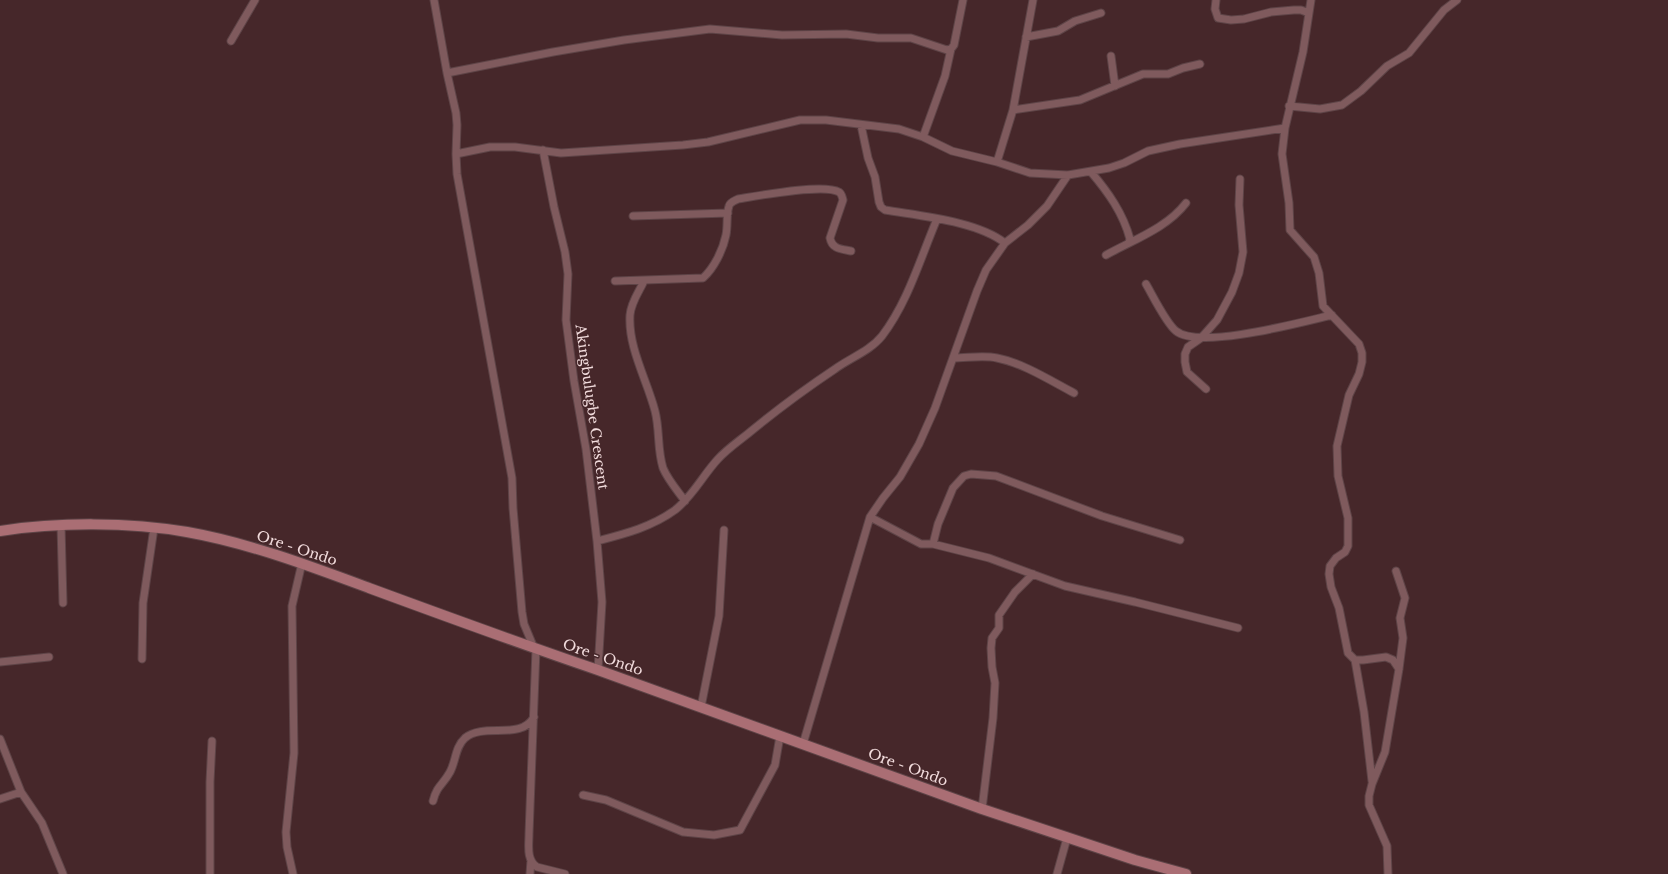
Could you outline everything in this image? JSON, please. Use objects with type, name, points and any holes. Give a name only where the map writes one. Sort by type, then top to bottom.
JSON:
[{"type":"main road","name":"Ore - Ondo","points":[[0,531],[30,526],[112,525],[187,532],[233,542],[302,563],[535,649],[598,670],[982,809],[1142,862],[1186,874]]},
{"type":"street","points":[[230,41],[255,0]]},
{"type":"street","points":[[434,0],[456,113],[456,154],[458,174],[512,478],[513,508],[522,612],[524,624],[535,649],[534,717],[529,834],[531,860],[530,874]]},
{"type":"street","points":[[923,137],[946,76],[951,49],[954,46],[963,0]]},
{"type":"street","points":[[997,162],[1013,110],[1033,0]]},
{"type":"street","points":[[1216,0],[1215,9],[1218,18],[1231,20],[1294,10],[1301,10],[1309,13]]},
{"type":"street","points":[[1311,0],[1303,52],[1289,106],[1282,154],[1289,203],[1290,230],[1306,246],[1314,257],[1319,273],[1323,306],[1359,344],[1362,353],[1362,362],[1359,374],[1349,395],[1337,446],[1338,476],[1348,518],[1348,546],[1345,552],[1336,558],[1330,566],[1329,574],[1331,587],[1339,608],[1348,653],[1356,660],[1364,712],[1372,784]]},
{"type":"street","points":[[1289,106],[1320,109],[1342,105],[1361,91],[1387,66],[1409,53],[1444,10],[1457,0]]},
{"type":"street","points":[[1026,37],[1058,31],[1075,21],[1101,13]]},
{"type":"street","points":[[447,73],[552,52],[624,40],[710,29],[782,35],[846,34],[878,38],[911,38],[947,50],[951,49]]},
{"type":"street","points":[[1111,56],[1115,86]]},
{"type":"street","points":[[1013,110],[1080,100],[1143,74],[1168,74],[1183,68],[1200,64]]},
{"type":"street","points":[[456,154],[490,147],[543,150],[561,153],[683,145],[708,142],[800,120],[826,120],[900,129],[923,137],[952,152],[997,162],[1030,172],[1068,175],[1092,172],[1124,163],[1148,151],[1180,144],[1285,128]]},
{"type":"street","points":[[861,125],[868,158],[875,177],[881,207],[885,210],[962,224],[988,233],[999,238],[1005,243]]},
{"type":"street","name":"Akingbulugbe Crescent","points":[[543,150],[554,207],[565,252],[568,274],[566,320],[574,381],[587,457],[597,541],[602,602],[598,670]]},
{"type":"street","points":[[1092,172],[1116,204],[1128,232],[1130,239],[1129,242]]},
{"type":"street","points":[[803,744],[833,638],[870,517],[883,498],[900,478],[919,444],[983,277],[1005,243],[1028,225],[1047,206],[1068,175]]},
{"type":"street","points":[[1206,389],[1187,372],[1185,354],[1188,347],[1201,338],[1217,320],[1239,273],[1243,252],[1239,205],[1240,179]]},
{"type":"street","points":[[615,281],[703,278],[723,247],[731,202],[738,199],[803,189],[839,191],[843,200],[832,230],[830,238],[831,243],[834,247],[851,251]]},
{"type":"street","points":[[1106,255],[1159,227],[1179,213],[1186,203]]},
{"type":"street","points":[[633,216],[728,213]]},
{"type":"street","points":[[597,541],[630,532],[655,522],[675,510],[685,501],[718,459],[788,400],[864,351],[880,338],[895,317],[911,283],[937,219]]},
{"type":"street","points":[[644,281],[634,299],[630,315],[635,353],[655,412],[660,456],[664,470],[685,501]]},
{"type":"street","points":[[1146,284],[1176,331],[1182,335],[1192,338],[1231,336],[1292,325],[1332,315]]},
{"type":"street","points":[[953,358],[985,356],[997,358],[1018,365],[1074,393]]},
{"type":"street","points":[[933,544],[938,524],[953,488],[964,476],[971,474],[996,476],[1102,516],[1180,540]]},
{"type":"street","points":[[870,517],[921,544],[933,544],[989,558],[1065,586],[1238,628]]},
{"type":"street","points":[[61,525],[63,603]]},
{"type":"street","points":[[142,659],[143,602],[154,528]]},
{"type":"street","points":[[701,707],[719,616],[724,530]]},
{"type":"street","points":[[292,874],[286,832],[294,753],[292,606],[302,563]]},
{"type":"street","points":[[1388,874],[1387,846],[1369,805],[1372,784],[1385,752],[1399,669],[1402,638],[1400,618],[1405,598],[1396,571]]},
{"type":"street","points":[[982,809],[993,718],[995,683],[990,648],[992,638],[998,628],[999,615],[1015,592],[1033,574]]},
{"type":"street","points":[[0,662],[49,657]]},
{"type":"street","points":[[1356,660],[1386,657],[1393,660],[1399,669]]},
{"type":"street","points":[[433,801],[436,790],[450,772],[459,746],[465,739],[473,733],[484,730],[510,730],[518,728],[531,722],[534,717]]},
{"type":"street","points":[[584,795],[606,800],[683,832],[714,835],[740,830],[775,766],[780,736]]},
{"type":"street","points":[[0,739],[21,792],[42,823],[63,874]]},
{"type":"street","points":[[210,874],[210,782],[212,741]]},
{"type":"street","points":[[0,799],[21,792]]},
{"type":"street","points":[[1057,874],[1067,838]]},
{"type":"street","points":[[531,860],[537,867],[565,874]]}]
